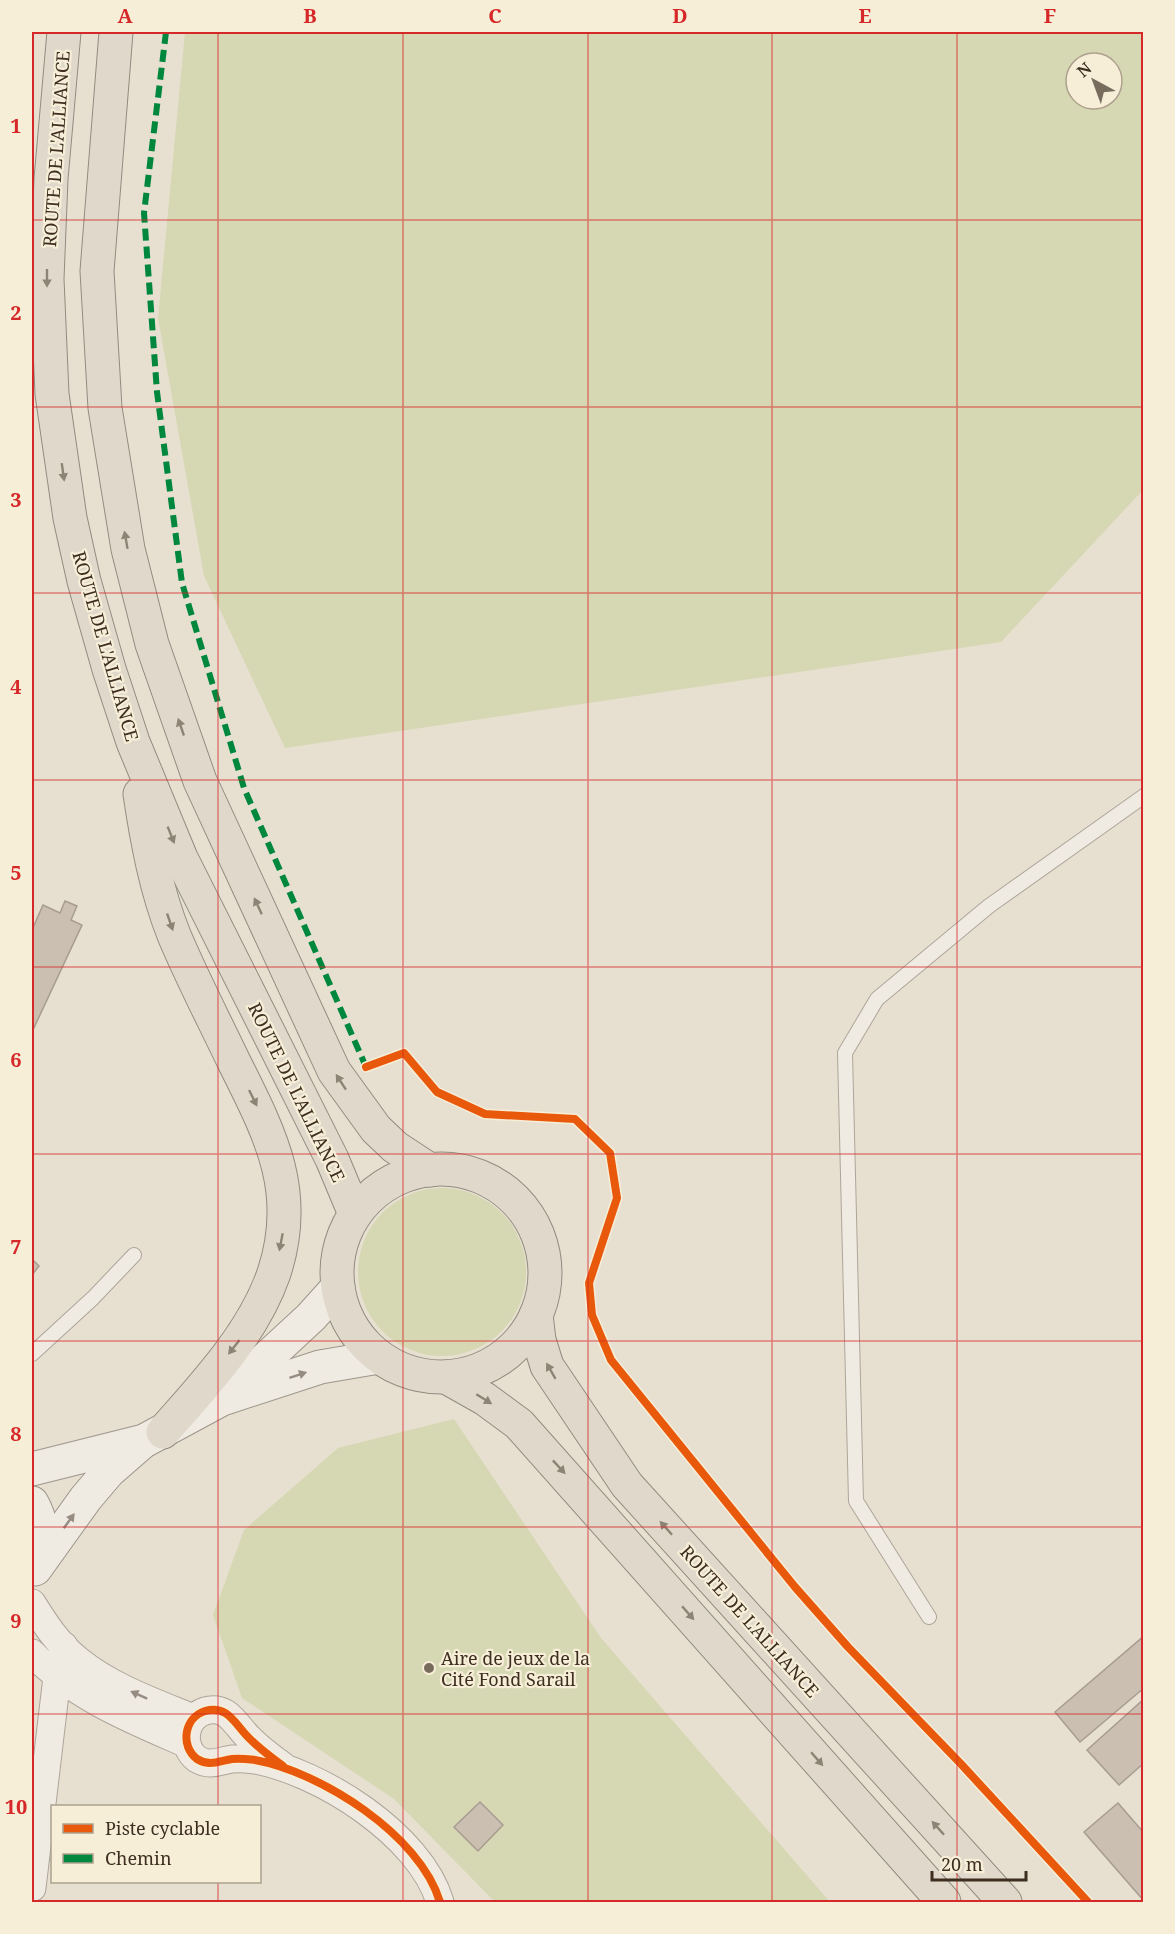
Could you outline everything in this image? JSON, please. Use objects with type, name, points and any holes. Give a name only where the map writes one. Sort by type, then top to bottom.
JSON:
[{"type":"highway","name":"ROUTE DE L'ALLIANCE","points":[[64,32],[51,179],[47,279],[52,394],[70,518],[84,582],[133,742],[181,858],[332,1159],[355,1214]]},
{"type":"highway","points":[[116,32],[97,282],[105,408],[128,549],[152,644],[200,781],[334,1071],[376,1130],[395,1147],[430,1170]]},
{"type":"highway","points":[[133,742],[144,821],[163,900],[174,933],[201,994],[267,1127],[280,1170],[285,1209],[283,1235],[274,1272],[252,1320],[232,1349],[153,1436]]},
{"type":"highway","points":[[445,1169],[472,1173],[496,1184],[516,1200],[532,1222],[542,1246],[545,1273],[542,1299],[536,1315],[516,1344],[496,1362],[471,1372],[446,1377],[421,1375],[396,1368],[379,1357],[357,1335],[344,1312],[338,1287],[337,1262],[343,1237],[355,1214],[373,1195],[394,1180],[419,1171],[430,1170],[445,1169]]},
{"type":"highway","name":"ROUTE DE L'ALLIANCE","points":[[536,1315],[538,1340],[548,1366],[627,1485],[1005,1902]]},
{"type":"highway","points":[[446,1377],[485,1399],[519,1424],[944,1902]]},
{"type":"main road","points":[[222,1399],[311,1317],[338,1287]]},
{"type":"main road","points":[[33,1571],[86,1498],[109,1471],[153,1436],[222,1399],[320,1367],[379,1357]]},
{"type":"main road","points":[[32,1469],[153,1436]]},
{"type":"main road","points":[[32,1503],[41,1525],[42,1548],[33,1571]]},
{"type":"street","points":[[32,1603],[51,1633],[78,1660],[120,1686],[193,1718]]},
{"type":"street","points":[[32,1888],[57,1677],[64,1646]]},
{"type":"street","points":[[32,1653],[57,1677],[127,1718],[187,1744]]},
{"type":"street","points":[[283,1766],[249,1739],[228,1714],[221,1711],[207,1710],[193,1718],[186,1734],[187,1744],[196,1758],[206,1763],[217,1764],[227,1760],[246,1759],[283,1766],[317,1780],[357,1804],[379,1821],[416,1859],[428,1876],[440,1902]]},
{"type":"street","points":[[227,1760],[239,1744],[237,1724]]},
{"type":"lane","points":[[929,1617],[856,1501],[845,1053],[877,999],[989,906],[1143,796]]},
{"type":"lane","points":[[32,1354],[93,1298],[134,1255]]},
{"type":"green space","points":[[185,32],[1143,32],[1143,490],[1001,642],[285,748],[204,576],[158,318]]},
{"type":"green space","points":[[442,1188],[474,1195],[489,1202],[501,1213],[512,1225],[519,1240],[526,1272],[519,1304],[512,1319],[501,1331],[489,1342],[474,1349],[442,1356],[410,1349],[395,1342],[383,1331],[372,1319],[365,1304],[358,1272],[365,1240],[372,1225],[383,1213],[395,1202],[410,1195]]},
{"type":"green space","name":"Aire de jeux de la Cité Fond Sarail","points":[[454,1419],[601,1638],[830,1902],[495,1902],[394,1799],[242,1698],[213,1615],[244,1530],[338,1448]]},
{"type":"building","points":[[65,901],[77,906],[71,920],[82,925],[32,1032],[32,930],[43,905],[60,913]]},
{"type":"building","points":[[33,1260],[39,1266],[32,1275],[32,1262]]},
{"type":"building","points":[[1144,1636],[1144,1688],[1080,1742],[1055,1712]]},
{"type":"building","points":[[1144,1699],[1144,1763],[1119,1785],[1087,1750]]},
{"type":"building","points":[[480,1802],[503,1825],[478,1851],[454,1827]]},
{"type":"building","points":[[1118,1803],[1144,1833],[1144,1901],[1084,1832]]},
{"type":"marked path","points":[[166,32],[144,213],[157,392],[182,583],[244,788],[366,1067]]},
{"type":"cycle path","points":[[366,1067],[404,1053],[437,1092],[485,1114],[575,1119],[610,1153],[617,1198],[589,1283],[592,1315],[611,1360],[795,1587],[848,1647],[961,1764],[1088,1902]]},
{"type":"cycle path","points":[[283,1766],[255,1744],[231,1718],[220,1711],[205,1711],[192,1720],[189,1726],[188,1747],[197,1759],[210,1763],[232,1759],[255,1760],[281,1767],[309,1778],[365,1810],[412,1853],[429,1877],[440,1902]]},
{"type":"place","name":"Aire de jeux de la Cité Fond Sarail","points":[[429,1668]]}]
